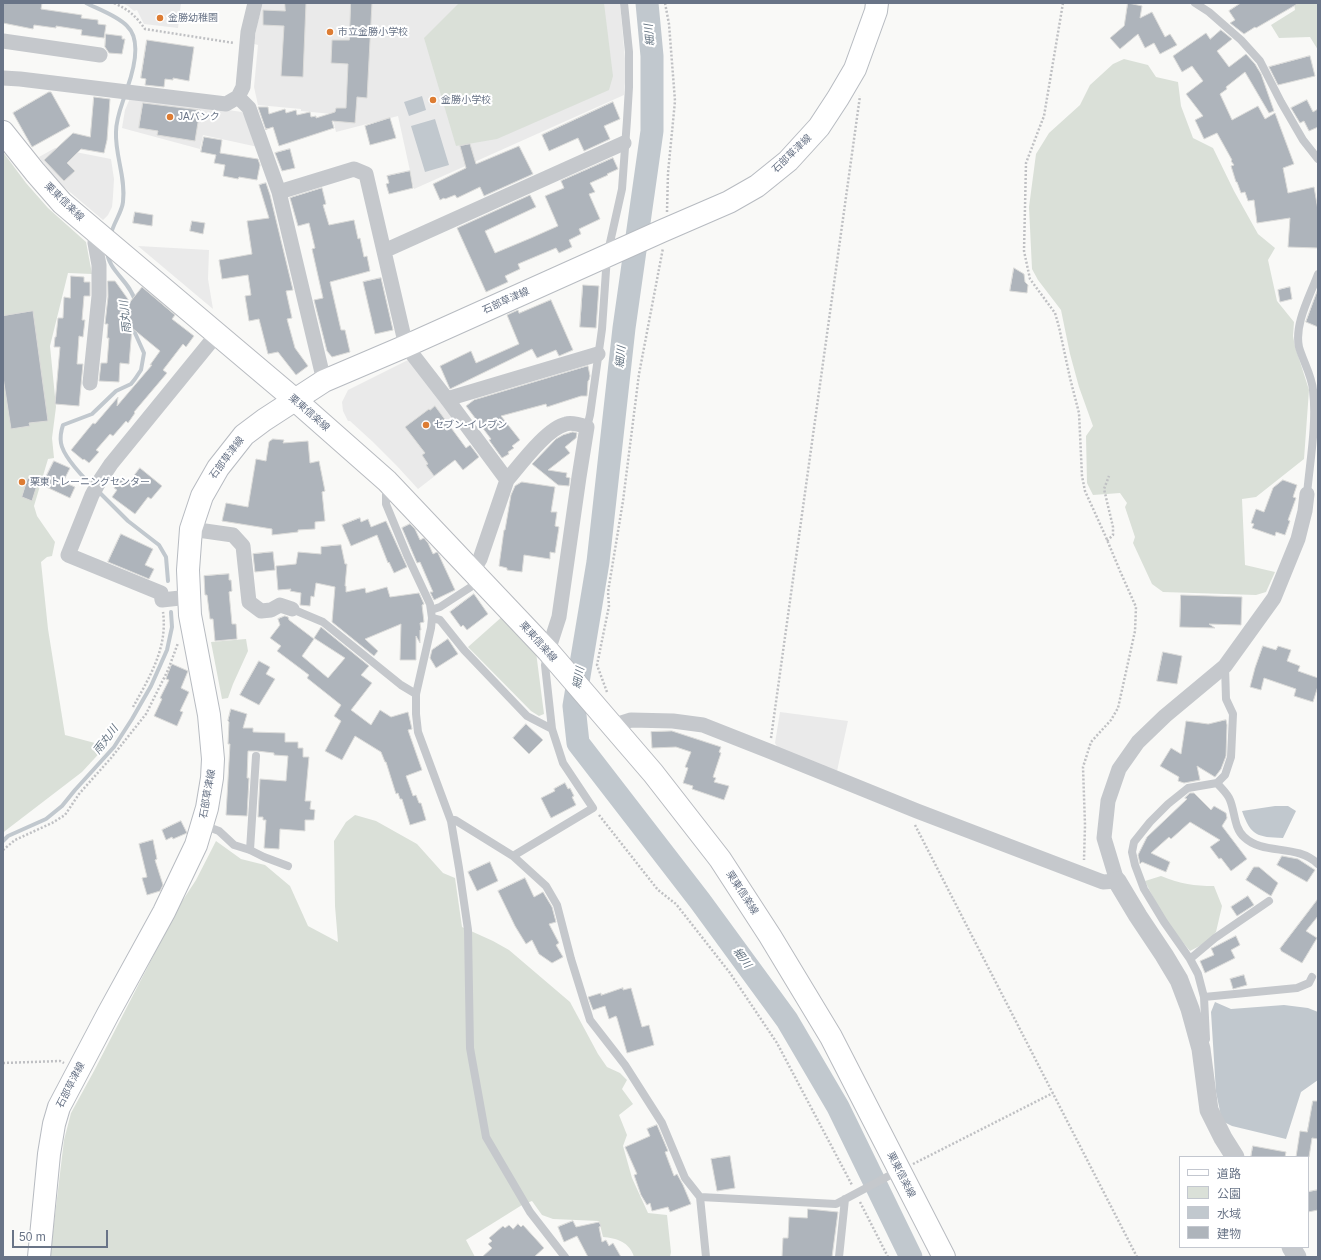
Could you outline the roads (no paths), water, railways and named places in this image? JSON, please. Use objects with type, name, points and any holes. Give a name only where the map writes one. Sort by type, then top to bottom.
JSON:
[{"type":"main road","name":"石部草津線","points":[[39,1257],[54,1124],[59,1107],[164,912],[196,845],[207,808],[212,778],[213,759],[209,715],[190,615],[188,570],[191,529],[202,496],[218,468],[244,435],[294,399],[324,381],[729,202],[757,186],[788,161],[819,127],[855,69],[876,11],[877,3]]},
{"type":"main road","name":"栗東信楽線","points":[[3,132],[62,202],[294,399],[387,481],[552,656],[607,711],[653,774],[720,859],[770,936],[831,1037],[895,1174],[944,1257]]},
{"type":"street","points":[[3,78],[20,78],[226,104],[238,97],[243,87],[248,32],[255,3]]},
{"type":"street","points":[[3,41],[100,55]]},
{"type":"street","points":[[238,97],[249,108],[279,192],[324,381]]},
{"type":"street","points":[[384,251],[624,144]]},
{"type":"street","points":[[279,192],[354,169],[366,174],[406,346],[507,480]]},
{"type":"street","points":[[90,383],[99,296],[99,265],[95,243],[103,238]]},
{"type":"street","points":[[189,597],[162,600],[161,593],[68,556],[96,489],[115,459],[217,334]]},
{"type":"street","points":[[447,399],[598,354]]},
{"type":"street","points":[[477,576],[480,559],[507,480],[549,432],[566,424],[579,424],[587,427],[552,656]]},
{"type":"street","points":[[1234,1156],[1223,1138],[1210,1110],[1201,1049],[1190,1009],[1178,980],[1117,881],[1104,838],[1108,801],[1118,769],[1138,742],[1175,707],[1225,666],[1274,598],[1298,539],[1305,511],[1307,494]]},
{"type":"street","points":[[191,529],[233,535],[243,546],[248,602],[261,611],[271,610],[280,605],[292,609]]},
{"type":"street","points":[[607,711],[631,720],[680,722],[703,725],[917,811],[1103,882],[1117,881]]},
{"type":"street","points":[[1292,1248],[1297,1257]]},
{"type":"lane","points":[[587,427],[602,329],[610,255],[622,189],[630,52],[624,3]]},
{"type":"lane","points":[[1196,3],[1210,12],[1241,40],[1260,60],[1303,140],[1318,159]]},
{"type":"lane","points":[[1307,494],[1314,419],[1313,389],[1299,346],[1298,334],[1299,322],[1318,274]]},
{"type":"lane","points":[[387,481],[386,504],[407,555],[430,604],[432,614],[424,662],[416,694],[416,714],[418,732],[451,822],[468,930],[470,1048],[486,1137],[530,1212],[565,1257]]},
{"type":"lane","points":[[432,614],[477,576]]},
{"type":"lane","points":[[292,609],[323,622],[401,684],[416,694]]},
{"type":"lane","points":[[432,614],[440,620],[464,650],[527,716],[552,729]]},
{"type":"lane","points":[[513,856],[594,808],[563,763],[552,729],[545,665],[552,656]]},
{"type":"lane","points":[[1201,1049],[1206,1044],[1204,997],[1198,974],[1190,959],[1164,922],[1144,889],[1132,852],[1134,842],[1150,822],[1168,804],[1188,788],[1217,783],[1225,775],[1231,757],[1233,714],[1226,699],[1225,666]]},
{"type":"lane","points":[[250,850],[256,756]]},
{"type":"lane","points":[[1217,783],[1230,799],[1238,830],[1244,838],[1259,847],[1296,852],[1318,864]]},
{"type":"lane","points":[[451,822],[455,820],[513,856],[546,886],[556,905],[590,1020],[625,1065],[662,1123],[685,1178],[700,1197],[706,1257]]},
{"type":"lane","points":[[202,825],[219,831],[234,845],[288,866]]},
{"type":"lane","points":[[1190,959],[1216,938],[1269,901]]},
{"type":"lane","points":[[1204,997],[1297,988],[1309,983],[1312,977]]},
{"type":"lane","points":[[700,1197],[836,1204],[895,1174]]},
{"type":"lane","points":[[839,1257],[845,1200]]},
{"type":"water","points":[[422,96],[426,110],[409,116],[404,102]]},
{"type":"water","points":[[435,119],[449,165],[425,172],[411,126]]},
{"type":"water","points":[[1275,806],[1288,806],[1296,811],[1283,838],[1267,837],[1256,834],[1249,826],[1242,811]]},
{"type":"water","points":[[1215,1002],[1231,1009],[1284,1005],[1308,1008],[1318,1012],[1318,1080],[1301,1092],[1286,1139],[1232,1126],[1222,1121],[1216,1092],[1211,1012]]},
{"type":"waterway","name":"雨丸川","points":[[86,3],[123,22],[132,32],[135,56],[132,74],[127,89]]},
{"type":"waterway","name":"細川","points":[[647,3],[652,56],[652,131],[624,328],[598,562],[574,706],[578,743],[700,901],[787,1020],[838,1107],[911,1257]]},
{"type":"waterway","name":"雨丸川","points":[[111,234],[121,210],[124,193],[117,150],[116,127],[125,95]]},
{"type":"waterway","name":"雨丸川","points":[[107,251],[111,264],[129,288],[135,301]]},
{"type":"waterway","name":"雨丸川","points":[[93,487],[65,454],[61,443],[63,425],[92,414],[116,391],[131,384],[135,379],[141,370],[144,353],[135,333],[135,326]]},
{"type":"waterway","name":"雨丸川","points":[[98,491],[128,521],[159,545],[166,557],[168,581]]},
{"type":"waterway","name":"雨丸川","points":[[3,841],[8,836],[46,819],[62,806],[114,747],[151,686],[167,650],[172,627],[171,612]]},
{"type":"place","name":"金勝幼稚園","points":[[160,18]]},
{"type":"place","name":"市立金勝小学校","points":[[330,32]]},
{"type":"place","name":"金勝小学校","points":[[433,100]]},
{"type":"place","name":"JAバンク","points":[[170,117]]},
{"type":"place","name":"セブン-イレブン","points":[[426,425]]},
{"type":"place","name":"栗東トレーニングセンター","points":[[22,482]]}]
